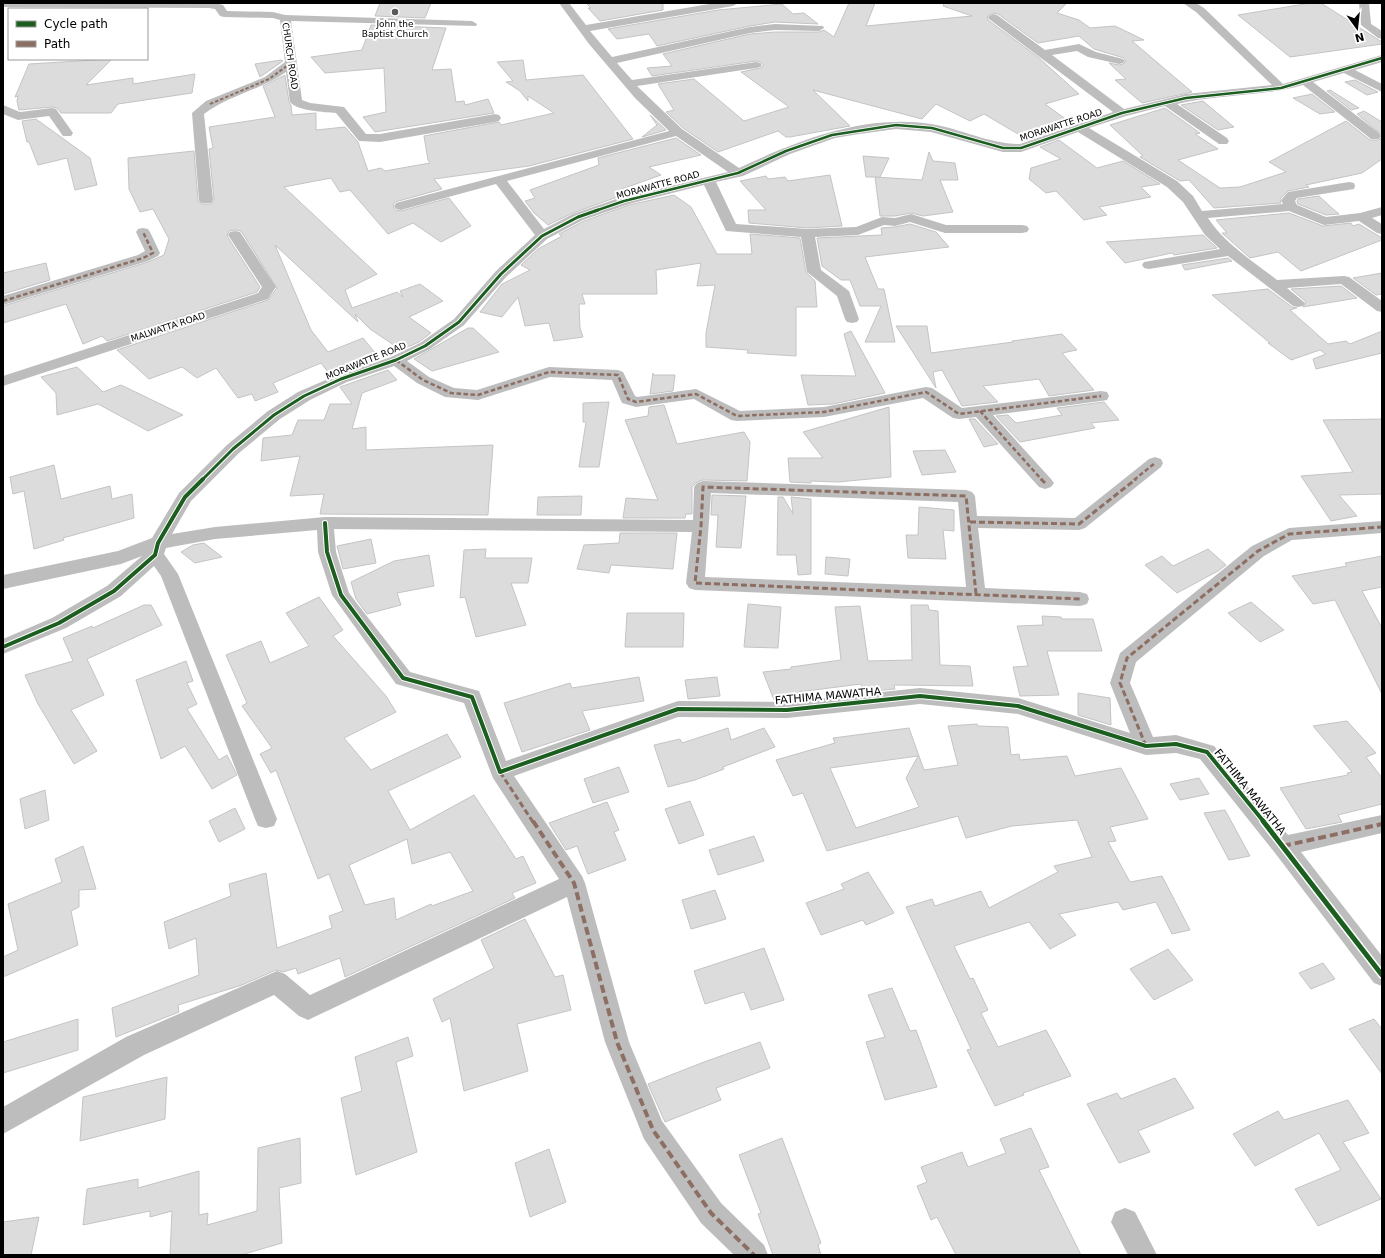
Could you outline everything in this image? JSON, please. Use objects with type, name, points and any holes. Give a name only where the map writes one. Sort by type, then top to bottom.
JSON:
[{"type":"street","points":[[3,4],[86,7],[123,4],[214,6],[235,3]]},
{"type":"street","points":[[564,3],[583,29],[639,96],[678,132],[738,173]]},
{"type":"street","points":[[583,29],[733,3]]},
{"type":"street","points":[[1188,3],[1200,10],[1281,88]]},
{"type":"street","points":[[1364,3],[1366,25],[1382,36]]},
{"type":"street","name":"CHURCH ROAD","points":[[214,6],[224,14],[273,15],[285,18],[296,102],[308,106],[340,110],[363,138],[380,138],[495,118]]},
{"type":"street","points":[[285,18],[472,24]]},
{"type":"street","points":[[992,18],[1122,113]]},
{"type":"street","points":[[610,62],[750,30],[775,27],[820,28]]},
{"type":"street","points":[[1042,54],[1079,47],[1092,55],[1119,61]]},
{"type":"street","name":"MORAWATTE ROAD","points":[[3,647],[59,623],[114,591],[157,549],[185,497],[233,448],[274,415],[304,396],[342,379],[396,360],[425,346],[459,322],[501,274],[542,236],[578,217],[624,201],[738,173],[786,151],[832,135],[896,125],[932,128],[1003,148],[1022,148],[1122,113],[1186,98],[1281,88],[1306,82],[1382,58]]},
{"type":"street","points":[[206,200],[198,113],[210,104],[269,79],[291,63]]},
{"type":"street","points":[[630,84],[756,65]]},
{"type":"street","points":[[1346,69],[1382,89]]},
{"type":"street","points":[[1306,82],[1375,136]]},
{"type":"street","points":[[1168,103],[1222,141]]},
{"type":"street","points":[[3,109],[18,116],[52,112],[67,133]]},
{"type":"street","points":[[1080,128],[1172,184],[1188,199],[1210,232],[1231,251],[1298,303]]},
{"type":"street","points":[[401,206],[678,132]]},
{"type":"street","points":[[499,179],[542,236]]},
{"type":"street","points":[[708,180],[731,228],[807,233],[858,231],[882,221],[895,222],[911,218],[945,229],[1022,229]]},
{"type":"street","points":[[1291,207],[1288,200],[1293,195],[1350,186]]},
{"type":"street","points":[[1200,215],[1291,207],[1324,221],[1361,217],[1382,211]]},
{"type":"street","points":[[1361,217],[1382,230]]},
{"type":"street","points":[[3,301],[148,256],[154,253],[143,232]]},
{"type":"street","points":[[807,233],[814,272],[844,294],[852,319]]},
{"type":"street","name":"MALWATTA ROAD","points":[[3,381],[263,296],[269,287],[235,235]]},
{"type":"street","points":[[1149,265],[1231,251]]},
{"type":"street","points":[[1274,284],[1344,280],[1382,308]]},
{"type":"street","points":[[396,360],[423,380],[451,393],[478,395],[549,372],[618,375],[628,399],[636,402],[696,394],[737,416],[824,412],[926,392],[959,414],[1101,396]]},
{"type":"street","points":[[980,411],[1045,483]]},
{"type":"street","points":[[970,522],[1079,524],[1155,463]]},
{"type":"street","points":[[976,594],[970,522],[966,496],[703,487],[701,526],[695,583],[1080,599]]},
{"type":"street","points":[[325,523],[327,552],[341,595],[403,678],[472,698],[500,772],[574,883],[617,1042],[653,1130],[711,1213],[754,1255]]},
{"type":"street","points":[[3,582],[120,558],[216,533],[325,523],[701,526]]},
{"type":"street","points":[[1146,746],[1120,683],[1127,658],[1258,551],[1289,534],[1382,527]]},
{"type":"street","points":[[157,549],[169,574],[266,819]]},
{"type":"street","name":"FATHIMA MAWATHA","points":[[500,772],[678,709],[787,710],[920,696],[1018,706],[1146,746],[1176,744],[1206,752],[1282,846],[1382,975]]},
{"type":"street","points":[[1282,846],[1382,824]]},
{"type":"street","points":[[3,1121],[135,1046],[277,982],[308,1008],[574,883]]},
{"type":"street","points":[[1125,1222],[1143,1255]]},
{"type":"building","points":[[380,3],[431,3],[425,18],[375,16]]},
{"type":"building","points":[[586,3],[663,3],[663,10],[600,21],[588,8],[591,8]]},
{"type":"building","points":[[849,3],[875,3],[866,26],[972,16],[943,6],[944,3],[1067,3],[1057,13],[1079,20],[1090,28],[1115,26],[1144,40],[1132,41],[1192,92],[1142,103],[1115,80],[1126,79],[1109,63],[1119,65],[1123,64],[1126,61],[1124,58],[1094,49],[1079,36],[1038,43],[998,14],[993,13],[987,17],[988,20],[1038,57],[1079,94],[1045,104],[1067,120],[1044,130],[1048,133],[1028,140],[984,114],[970,121],[936,104],[922,119],[813,90],[850,126],[790,137],[786,137],[778,131],[718,152],[683,128],[666,112],[674,110],[658,84],[694,79],[744,121],[789,107],[741,72],[760,68],[764,65],[760,62],[756,61],[652,76],[647,68],[672,66],[663,54],[750,34],[775,32],[819,32],[824,30],[834,37]]},
{"type":"building","points":[[1311,3],[1321,3],[1382,42],[1382,44],[1290,57],[1238,15]]},
{"type":"building","points":[[782,4],[793,14],[804,13],[818,24],[775,22],[657,46],[649,34],[617,39],[608,29],[718,10]]},
{"type":"building","points":[[371,25],[446,28],[432,70],[451,69],[456,102],[464,101],[465,105],[488,99],[494,113],[375,132],[363,117],[386,112],[384,68],[325,73],[311,57],[362,50]]},
{"type":"building","points":[[111,60],[86,85],[133,78],[133,84],[195,74],[192,93],[118,104],[111,113],[61,113],[57,108],[52,107],[19,110],[17,101],[18,96],[15,97],[29,64]]},
{"type":"building","points":[[281,60],[283,61],[260,77],[255,64]]},
{"type":"building","points":[[523,60],[526,80],[583,75],[633,139],[529,166],[434,179],[442,189],[395,202],[393,205],[395,210],[401,211],[449,198],[471,226],[441,242],[413,223],[388,234],[350,190],[340,192],[331,178],[284,187],[377,274],[345,290],[352,308],[397,292],[403,297],[400,291],[420,284],[443,301],[409,317],[431,333],[419,342],[401,350],[370,329],[355,314],[358,322],[275,245],[311,330],[328,352],[363,338],[380,359],[331,376],[321,363],[273,383],[278,392],[255,401],[252,394],[238,398],[216,368],[197,378],[182,367],[149,379],[117,350],[268,300],[277,288],[241,231],[235,230],[229,231],[227,236],[260,287],[257,292],[107,341],[102,336],[83,344],[66,304],[3,323],[3,306],[148,262],[164,255],[169,239],[153,209],[140,212],[129,189],[128,158],[194,151],[198,200],[201,204],[211,204],[214,200],[209,149],[213,148],[209,127],[275,117],[263,86],[285,75],[292,115],[316,113],[316,130],[345,127],[358,142],[368,171],[381,168],[385,171],[430,163],[428,160],[424,136],[499,122],[501,125],[554,113],[528,96],[528,101],[520,91],[506,82],[513,81],[497,62]]},
{"type":"building","points":[[1355,80],[1378,92],[1367,95],[1345,82]]},
{"type":"building","points":[[1330,90],[1359,108],[1351,110],[1327,91]]},
{"type":"building","points":[[1312,94],[1335,112],[1320,114],[1293,98]]},
{"type":"building","points":[[1203,101],[1234,127],[1218,130],[1181,105]]},
{"type":"building","points":[[1165,108],[1200,133],[1195,134],[1218,149],[1178,160],[1220,188],[1240,187],[1286,172],[1269,162],[1346,121],[1370,140],[1379,140],[1382,137],[1382,159],[1362,173],[1306,185],[1309,187],[1288,191],[1280,199],[1281,203],[1214,208],[1189,180],[1180,181],[1140,157],[1143,156],[1110,125]]},
{"type":"building","points":[[1364,111],[1382,122],[1382,135],[1357,114]]},
{"type":"building","points":[[650,115],[666,130],[642,137],[657,125]]},
{"type":"building","points":[[36,119],[90,158],[97,185],[75,190],[67,158],[38,165],[29,142],[27,142],[22,121]]},
{"type":"building","points":[[676,138],[701,155],[649,167],[661,175],[619,190],[620,196],[573,213],[548,225],[534,213],[525,201],[535,198],[530,190],[599,165],[598,158]]},
{"type":"building","points":[[1059,140],[1097,168],[1123,161],[1160,184],[1141,187],[1151,197],[1099,207],[1107,215],[1084,220],[1056,191],[1046,193],[1029,179],[1031,168],[1061,159],[1040,147]]},
{"type":"building","points":[[929,152],[933,161],[955,163],[958,180],[940,180],[953,212],[923,216],[911,213],[895,216],[880,216],[875,177],[922,180]]},
{"type":"building","points":[[863,156],[889,158],[880,177],[866,177]]},
{"type":"building","points":[[830,175],[842,226],[807,228],[749,223],[748,210],[766,210],[740,181],[766,176],[768,179],[785,177],[788,181]]},
{"type":"building","points":[[674,195],[691,207],[717,254],[752,254],[750,234],[800,238],[806,272],[815,281],[817,307],[796,307],[796,356],[747,353],[748,350],[706,347],[706,333],[715,285],[697,286],[701,263],[656,270],[657,294],[582,294],[585,304],[579,304],[580,328],[583,337],[554,341],[549,323],[525,326],[518,297],[502,317],[480,312],[502,284],[530,270],[521,265],[538,249],[562,236],[559,234],[584,221],[629,205]]},
{"type":"building","points":[[1319,196],[1339,214],[1326,215],[1298,204],[1297,201],[1298,199]]},
{"type":"building","points":[[1289,213],[1323,226],[1351,223],[1353,226],[1359,224],[1382,238],[1382,240],[1301,271],[1278,252],[1250,258],[1222,233],[1227,233],[1216,220]]},
{"type":"building","points":[[910,224],[936,232],[949,247],[865,257],[878,289],[884,289],[895,342],[865,342],[881,306],[860,306],[850,280],[841,280],[822,266],[817,238],[882,235],[881,228]]},
{"type":"building","points":[[1203,235],[1217,248],[1174,255],[1172,253],[1125,263],[1106,242]]},
{"type":"building","points":[[1228,258],[1232,261],[1185,270],[1182,265]]},
{"type":"building","points":[[46,263],[50,280],[3,294],[3,273]]},
{"type":"building","points":[[1382,273],[1382,294],[1376,295],[1353,278]]},
{"type":"building","points":[[1341,286],[1357,298],[1303,307],[1306,302],[1291,289]]},
{"type":"building","points":[[1268,289],[1292,307],[1297,308],[1290,310],[1328,344],[1346,341],[1350,344],[1382,331],[1382,353],[1316,369],[1313,359],[1326,354],[1320,350],[1291,360],[1268,343],[1270,343],[1212,295]]},
{"type":"building","points":[[896,326],[927,326],[931,353],[1062,334],[1077,350],[1062,353],[1094,390],[1049,396],[1039,379],[983,386],[998,402],[962,406],[942,370],[933,372],[936,388]]},
{"type":"building","points":[[468,328],[473,328],[499,352],[432,371],[414,359]]},
{"type":"building","points":[[851,331],[885,393],[833,404],[808,405],[801,375],[856,376],[844,334]]},
{"type":"building","points":[[77,367],[103,392],[121,385],[183,415],[148,431],[98,404],[57,415],[56,393],[41,377]]},
{"type":"building","points":[[388,370],[397,380],[362,393],[352,429],[366,427],[366,450],[493,445],[488,515],[320,514],[324,494],[290,496],[300,456],[261,461],[263,438],[292,435],[298,420],[324,420],[330,404],[352,404],[340,387]]},
{"type":"building","points":[[653,373],[653,375],[675,375],[673,391],[650,394]]},
{"type":"building","points":[[609,402],[599,467],[579,467],[586,422],[583,422],[583,403]]},
{"type":"building","points":[[1104,402],[1119,420],[1091,423],[1095,428],[1020,442],[996,416],[1008,415],[1016,423],[1062,415],[1057,408]]},
{"type":"building","points":[[664,405],[677,444],[744,432],[750,442],[747,481],[703,480],[697,482],[692,487],[692,514],[686,514],[685,518],[623,518],[626,498],[658,500],[625,420],[648,416],[649,407]]},
{"type":"building","points":[[889,407],[891,477],[838,482],[790,482],[788,458],[823,458],[803,432]]},
{"type":"building","points":[[969,419],[975,419],[998,444],[984,447]]},
{"type":"building","points":[[1382,419],[1382,494],[1339,495],[1357,516],[1331,521],[1301,476],[1353,472],[1323,420]]},
{"type":"building","points":[[945,450],[956,472],[922,475],[913,451]]},
{"type":"building","points":[[54,465],[61,499],[110,486],[112,499],[132,494],[134,518],[63,538],[64,540],[34,549],[24,491],[13,494],[10,477]]},
{"type":"building","points":[[712,495],[746,496],[741,548],[716,547],[718,515],[711,515]]},
{"type":"building","points":[[582,496],[581,515],[537,515],[538,497]]},
{"type":"building","points":[[778,497],[783,497],[793,514],[791,497],[811,499],[811,574],[798,575],[796,555],[777,555]]},
{"type":"building","points":[[919,507],[954,510],[954,531],[943,530],[946,559],[908,558],[906,535],[918,535]]},
{"type":"building","points":[[620,533],[677,533],[673,569],[611,565],[609,573],[577,569],[584,545],[619,543]]},
{"type":"building","points":[[371,539],[376,563],[343,569],[337,546]]},
{"type":"building","points":[[204,543],[222,557],[195,563],[181,552],[193,545]]},
{"type":"building","points":[[486,549],[485,558],[532,558],[528,583],[511,583],[526,625],[476,637],[465,597],[460,598],[464,550]]},
{"type":"building","points":[[1208,549],[1226,565],[1218,571],[1177,593],[1145,565],[1162,556],[1173,566]]},
{"type":"building","points":[[429,555],[434,586],[397,593],[401,605],[367,614],[356,599],[351,582],[394,561]]},
{"type":"building","points":[[1382,556],[1382,587],[1362,591],[1382,628],[1382,694],[1335,600],[1313,604],[1292,576],[1347,566],[1345,563]]},
{"type":"building","points":[[826,557],[850,559],[848,576],[825,574]]},
{"type":"building","points":[[319,597],[343,630],[333,636],[386,696],[396,712],[344,738],[371,770],[447,734],[461,757],[388,791],[410,830],[474,795],[516,859],[523,856],[536,883],[512,893],[515,898],[345,977],[340,958],[298,974],[296,968],[283,972],[276,970],[242,985],[178,1005],[179,1012],[116,1037],[112,1008],[199,975],[196,938],[169,949],[164,922],[231,896],[229,884],[266,873],[277,948],[332,928],[329,916],[343,911],[329,874],[318,879],[276,770],[271,773],[260,754],[272,748],[242,706],[247,703],[226,655],[261,641],[270,663],[309,646],[286,613]],"holes":[[[407,839],[412,864],[450,852],[473,891],[432,906],[431,904],[396,920],[394,898],[365,905],[349,865]]]},
{"type":"building","points":[[1251,602],[1284,630],[1260,642],[1228,613]]},
{"type":"building","points":[[748,604],[781,607],[778,648],[744,647]]},
{"type":"building","points":[[144,605],[151,605],[162,625],[87,659],[104,695],[71,710],[97,751],[74,764],[38,704],[25,675],[73,661],[63,638],[92,626],[93,628]]},
{"type":"building","points":[[911,605],[928,605],[929,610],[938,611],[940,665],[970,666],[973,686],[894,685],[895,689],[862,692],[861,684],[798,692],[800,698],[774,700],[763,672],[791,669],[791,667],[841,660],[835,607],[860,606],[868,661],[912,660]]},
{"type":"building","points":[[627,613],[684,613],[683,647],[625,647]]},
{"type":"building","points":[[1042,616],[1061,617],[1062,619],[1093,619],[1102,651],[1047,651],[1059,695],[1020,696],[1013,667],[1028,666],[1017,626],[1043,625]]},
{"type":"building","points":[[186,661],[193,681],[187,683],[197,704],[187,709],[219,760],[227,755],[237,775],[212,789],[185,746],[161,759],[136,680]]},
{"type":"building","points":[[639,677],[644,701],[582,711],[590,730],[522,752],[504,703],[570,683],[572,688]]},
{"type":"building","points":[[717,677],[720,696],[688,699],[685,680]]},
{"type":"building","points":[[1078,693],[1110,698],[1111,725],[1078,715]]},
{"type":"building","points":[[1347,721],[1376,753],[1366,757],[1382,778],[1382,804],[1338,815],[1342,822],[1306,829],[1280,788],[1348,775],[1347,773],[1352,772],[1313,726]]},
{"type":"building","points":[[977,724],[978,726],[1008,727],[1011,755],[1019,754],[1020,760],[1067,756],[1075,776],[1121,768],[1148,819],[1110,827],[1116,841],[1108,842],[1130,882],[1162,876],[1190,930],[1172,934],[1156,902],[1123,910],[1118,902],[1059,914],[1076,935],[1050,949],[1029,922],[954,946],[970,979],[973,978],[988,1010],[981,1013],[998,1047],[1046,1030],[1071,1076],[1023,1093],[1024,1095],[995,1106],[967,1050],[971,1049],[906,907],[932,899],[935,906],[981,891],[989,908],[1058,872],[1054,866],[1092,857],[1077,820],[1012,826],[966,838],[958,816],[827,851],[803,793],[793,796],[776,760],[835,743],[833,738],[909,728],[924,770],[958,765],[948,726]],"holes":[[[918,756],[906,778],[919,807],[856,828],[830,768]]]},
{"type":"building","points":[[728,728],[731,740],[764,728],[775,747],[723,767],[724,769],[695,780],[668,787],[654,745],[680,739],[682,743]]},
{"type":"building","points":[[619,767],[629,792],[593,803],[584,779]]},
{"type":"building","points":[[1199,778],[1209,794],[1180,800],[1170,784]]},
{"type":"building","points":[[45,790],[49,820],[25,829],[20,799]]},
{"type":"building","points":[[690,801],[704,835],[679,844],[665,809]]},
{"type":"building","points":[[607,802],[619,830],[614,832],[626,860],[588,874],[577,846],[566,850],[549,823]]},
{"type":"building","points":[[235,808],[245,829],[219,842],[209,821]]},
{"type":"building","points":[[1225,810],[1250,856],[1229,860],[1204,813]]},
{"type":"building","points":[[754,836],[764,861],[718,875],[709,850]]},
{"type":"building","points":[[83,846],[96,889],[79,890],[79,907],[71,911],[78,945],[3,977],[3,957],[18,950],[8,904],[62,882],[55,859]]},
{"type":"building","points":[[868,872],[894,913],[866,925],[863,920],[821,935],[806,903],[844,889],[841,884]]},
{"type":"building","points":[[715,890],[726,919],[691,929],[682,900]]},
{"type":"building","points":[[525,919],[555,977],[563,975],[571,1010],[517,1024],[528,1071],[464,1091],[450,1018],[442,1022],[433,999],[494,968],[481,940]]},
{"type":"building","points":[[764,948],[784,1000],[751,1010],[744,992],[705,1004],[694,971]]},
{"type":"building","points":[[1168,949],[1193,980],[1154,1000],[1130,969]]},
{"type":"building","points":[[1323,963],[1335,979],[1311,989],[1299,973]]},
{"type":"building","points":[[892,988],[910,1031],[916,1030],[937,1087],[885,1100],[866,1042],[885,1037],[868,995]]},
{"type":"building","points":[[78,1019],[78,1050],[3,1073],[3,1042]]},
{"type":"building","points":[[1374,1019],[1382,1029],[1382,1074],[1349,1029]]},
{"type":"building","points":[[408,1037],[413,1056],[396,1062],[417,1152],[356,1175],[341,1098],[362,1091],[355,1057]]},
{"type":"building","points":[[760,1042],[770,1068],[716,1088],[721,1100],[665,1122],[648,1084]]},
{"type":"building","points":[[167,1077],[165,1119],[80,1141],[83,1097]]},
{"type":"building","points":[[1175,1078],[1194,1108],[1138,1131],[1150,1152],[1119,1163],[1087,1104],[1117,1093],[1121,1099]]},
{"type":"building","points":[[1348,1100],[1369,1133],[1343,1142],[1381,1199],[1318,1226],[1295,1189],[1341,1170],[1319,1133],[1255,1166],[1233,1134],[1278,1111],[1284,1120]]},
{"type":"building","points":[[1031,1128],[1049,1167],[1039,1170],[1081,1255],[956,1255],[937,1217],[931,1220],[917,1186],[927,1182],[921,1167],[962,1152],[968,1167],[1006,1153],[1000,1139]]},
{"type":"building","points":[[300,1138],[301,1183],[279,1188],[282,1243],[241,1255],[170,1255],[172,1211],[150,1217],[150,1211],[83,1225],[87,1189],[138,1179],[138,1188],[199,1171],[199,1215],[208,1213],[207,1225],[257,1211],[258,1148]]},
{"type":"building","points":[[782,1138],[821,1243],[818,1245],[821,1255],[773,1255],[758,1214],[761,1213],[739,1155]]},
{"type":"building","points":[[549,1149],[566,1202],[530,1217],[515,1163]]},
{"type":"building","points":[[39,1217],[31,1255],[3,1255],[3,1222]]},
{"type":"marked path","points":[[210,104],[269,79],[291,63]]},
{"type":"marked path","points":[[3,301],[143,258],[153,253],[143,232]]},
{"type":"marked path","points":[[396,360],[423,380],[451,393],[478,395],[549,372],[618,375],[628,399],[636,402],[696,394],[737,416],[824,412],[926,392],[959,414],[1101,396]]},
{"type":"marked path","points":[[980,411],[1045,483]]},
{"type":"marked path","points":[[970,522],[1079,524],[1155,463]]},
{"type":"marked path","points":[[976,594],[966,496],[703,487],[701,526],[695,583],[1080,599]]},
{"type":"marked path","points":[[1146,746],[1120,683],[1127,658],[1258,551],[1289,534],[1382,527]]},
{"type":"marked path","points":[[500,772],[574,883],[617,1042],[653,1130],[711,1213],[754,1255]]},
{"type":"marked path","points":[[1283,846],[1382,824]]},
{"type":"cycle path","points":[[3,647],[59,623],[114,591],[155,555],[158,543],[185,497],[233,449],[274,415],[304,396],[341,379],[396,360],[425,346],[459,322],[501,274],[542,236],[578,217],[624,201],[738,173],[786,151],[832,135],[896,125],[932,128],[1003,148],[1021,148],[1122,113],[1186,98],[1281,88],[1382,58]]},
{"type":"cycle path","points":[[325,523],[327,552],[341,595],[403,678],[472,697],[500,772],[678,709],[787,710],[920,696],[1018,706],[1146,746],[1176,744],[1207,752],[1283,846],[1382,975]]},
{"type":"place","name":"John the Baptist Church","points":[[395,12]]}]
